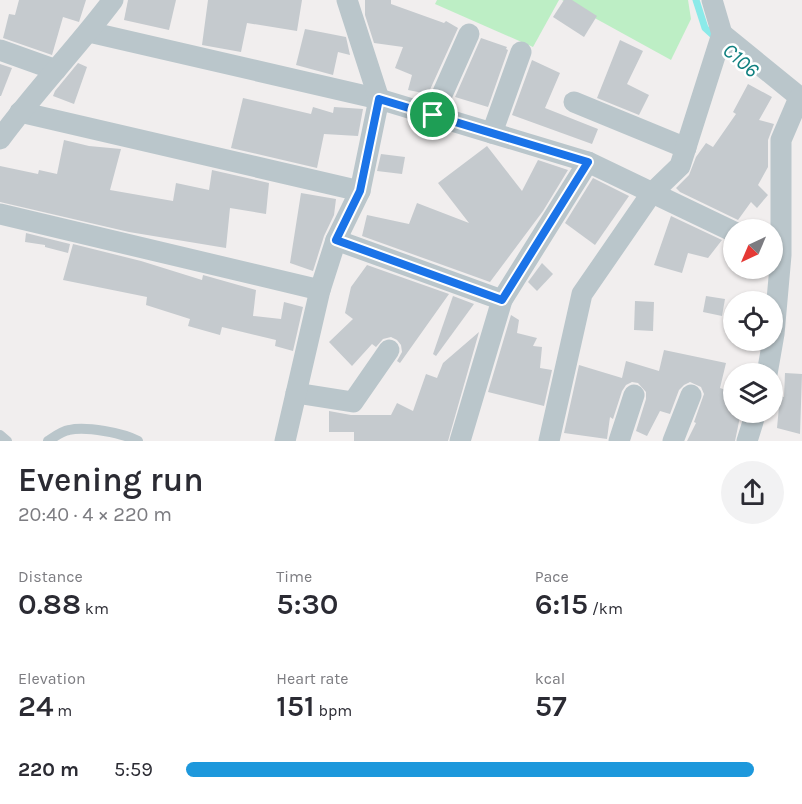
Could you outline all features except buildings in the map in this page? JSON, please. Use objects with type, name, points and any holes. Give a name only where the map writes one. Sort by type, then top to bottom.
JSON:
[{"type":"street","points":[[0,139],[12,114],[56,70],[113,0]]},
{"type":"street","points":[[285,441],[320,290],[336,240],[360,191],[379,99],[347,0]]},
{"type":"street","points":[[712,0],[722,34],[798,103],[781,140],[778,219]]},
{"type":"street","points":[[89,32],[379,99],[588,162],[723,227]]},
{"type":"street","points":[[433,115],[469,34]]},
{"type":"street","points":[[549,441],[582,294],[651,194],[680,166],[722,34]]},
{"type":"street","points":[[0,50],[56,70]]},
{"type":"street","points":[[492,133],[521,52]]},
{"type":"street","points":[[574,102],[686,148]]},
{"type":"street","points":[[12,114],[360,191]]},
{"type":"street","points":[[460,441],[502,300],[588,162]]},
{"type":"street","points":[[0,214],[320,290]]},
{"type":"street","points":[[336,240],[502,300]]},
{"type":"street","points":[[769,363],[774,334],[776,279]]},
{"type":"street","points":[[296,393],[353,402],[389,350]]},
{"type":"street","points":[[619,441],[634,395]]},
{"type":"street","points":[[673,441],[691,395]]},
{"type":"street","points":[[747,441],[753,423]]},
{"type":"lane","points":[[48,441],[68,430],[82,429],[130,436],[138,441]]},
{"type":"lane","points":[[0,435],[7,441]]},
{"type":"green space","points":[[437,0],[559,0],[533,47],[435,4]]},
{"type":"green space","points":[[562,0],[688,0],[691,19],[671,60]]},
{"type":"waterway","name":"C106","points":[[696,0],[705,28],[716,38]]},
{"type":"route","points":[[379,99],[433,115],[588,162],[502,300],[336,240],[360,191],[379,99]]}]
